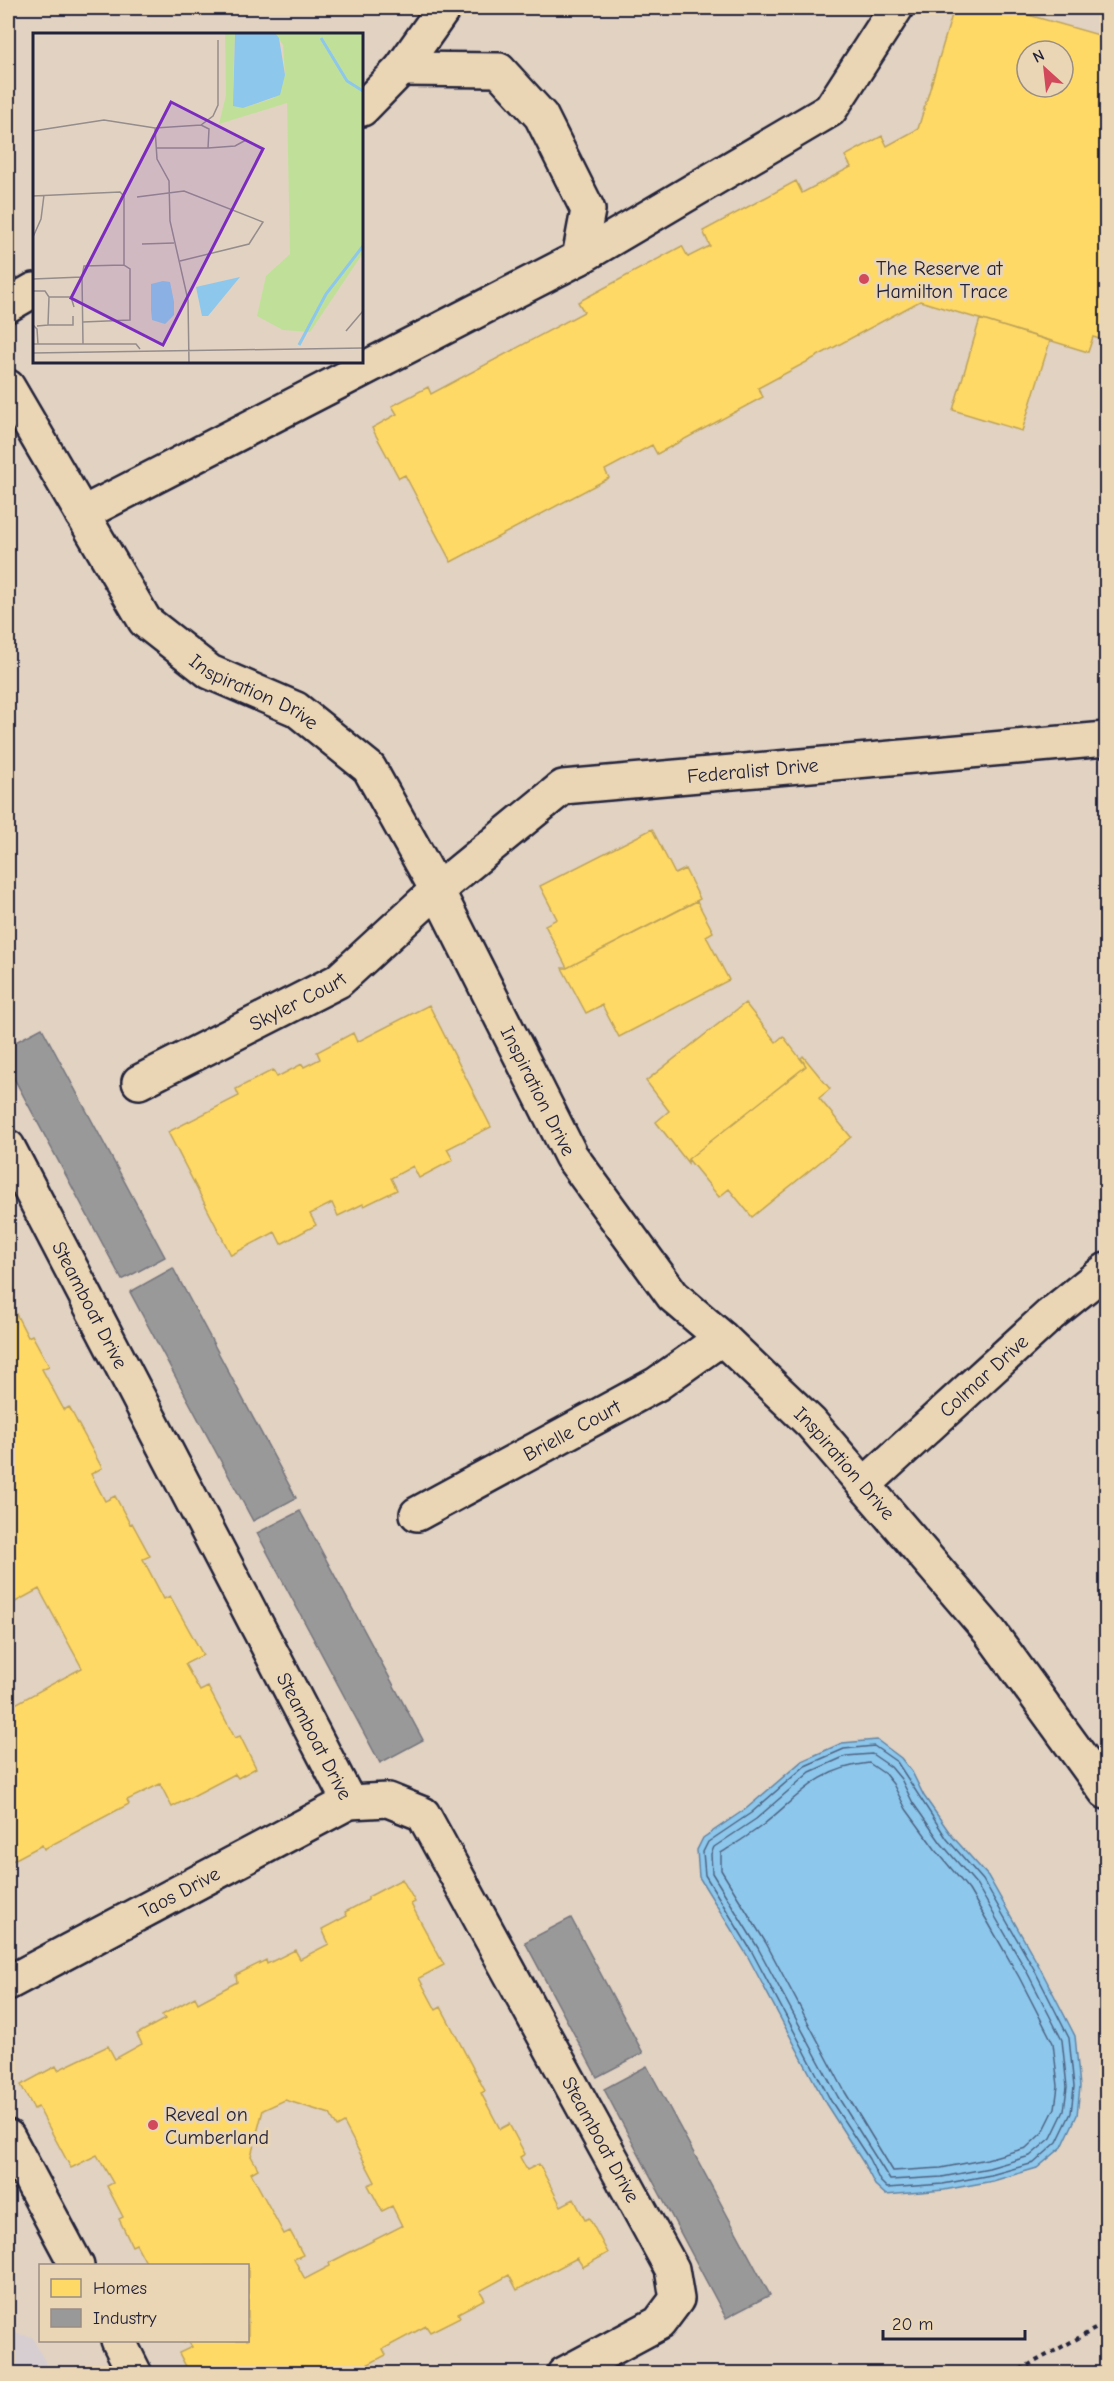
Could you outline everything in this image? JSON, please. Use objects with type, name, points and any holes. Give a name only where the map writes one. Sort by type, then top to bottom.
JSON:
[{"type":"street","points":[[363,108],[401,69],[444,8]]},
{"type":"street","points":[[82,514],[579,258],[830,110],[896,8]]},
{"type":"street","points":[[401,69],[499,70],[541,116],[588,210],[579,258]]},
{"type":"street","points":[[8,305],[33,291]]},
{"type":"street","name":"Inspiration Drive","points":[[8,387],[145,621],[210,672],[296,709],[369,768],[437,890],[571,1156],[673,1296],[722,1338],[811,1423],[990,1632],[1107,1792]]},
{"type":"street","name":"Federalist Drive","points":[[437,890],[563,787],[1107,739]]},
{"type":"street","name":"Skyler Court","points":[[139,1083],[338,981],[437,890]]},
{"type":"street","name":"Steamboat Drive","points":[[8,1147],[349,1802],[388,1800],[423,1814],[672,2269],[677,2299],[659,2323],[564,2373]]},
{"type":"street","name":"Colmar Drive","points":[[864,1485],[1050,1315],[1107,1270]]},
{"type":"street","name":"Brielle Court","points":[[417,1514],[657,1384],[722,1338]]},
{"type":"street","name":"Taos Drive","points":[[8,1983],[349,1802]]},
{"type":"street","points":[[8,2138],[76,2264]]},
{"type":"street","points":[[119,2342],[135,2373]]},
{"type":"path","points":[[1012,2373],[1107,2323]]},
{"type":"shaded area","points":[[8,2332],[32,2337],[51,2373],[8,2373]]},
{"type":"water","points":[[877,1740],[901,1758],[952,1836],[988,1876],[1039,1966],[1075,2036],[1080,2087],[1077,2115],[1062,2147],[1037,2168],[993,2181],[944,2190],[886,2195],[875,2185],[826,2104],[747,1955],[699,1877],[697,1850],[703,1838],[747,1808],[802,1761],[842,1743]]},
{"type":"building: Homes","name":"The Reserve at Hamilton Trace","points":[[954,8],[1004,8],[1106,37],[1106,341],[1093,337],[1088,352],[920,301],[758,388],[763,397],[657,454],[652,445],[605,470],[609,478],[451,562],[405,475],[399,478],[372,428],[397,414],[392,406],[428,387],[431,394],[584,312],[578,302],[682,246],[688,257],[710,246],[703,231],[796,181],[802,193],[851,167],[845,156],[882,136],[887,146],[918,129]]},
{"type":"building: Homes","points":[[980,319],[1050,341],[1022,431],[953,410]]},
{"type":"building: Homes","points":[[652,829],[675,874],[685,869],[700,899],[567,968],[545,925],[557,919],[540,886]]},
{"type":"building: Homes","points":[[697,901],[713,932],[706,936],[729,980],[619,1037],[602,1005],[586,1013],[562,968],[567,968]]},
{"type":"building: Homes","points":[[745,1003],[776,1042],[783,1036],[806,1066],[688,1159],[688,1163],[656,1122],[669,1111],[646,1081]]},
{"type":"building: Homes","points":[[429,1005],[491,1127],[447,1149],[453,1160],[419,1178],[413,1166],[391,1178],[397,1190],[338,1216],[332,1203],[310,1214],[316,1225],[281,1244],[275,1232],[231,1255],[168,1132],[239,1096],[236,1089],[273,1070],[277,1077],[302,1064],[304,1067],[320,1059],[317,1052],[353,1033],[357,1042]]},
{"type":"building: Homes","points":[[803,1056],[830,1089],[819,1098],[851,1137],[752,1217],[729,1189],[719,1197],[688,1159],[806,1066],[801,1058]]},
{"type":"building: Homes","points":[[14,1310],[28,1337],[32,1335],[49,1366],[42,1369],[64,1410],[69,1407],[102,1468],[91,1474],[105,1501],[115,1496],[150,1556],[143,1559],[164,1599],[170,1596],[203,1655],[185,1664],[200,1691],[208,1687],[235,1738],[240,1736],[256,1768],[238,1778],[235,1774],[172,1807],[160,1784],[127,1800],[129,1804],[44,1849],[42,1845],[8,1863],[8,1706],[10,1707],[82,1668],[39,1589],[8,1606],[8,1314]]},
{"type":"building: Homes","name":"Reveal on Cumberland","points":[[402,1879],[415,1902],[411,1904],[444,1965],[419,1978],[436,2010],[441,2007],[485,2091],[481,2093],[500,2129],[509,2124],[525,2154],[520,2157],[527,2170],[539,2164],[561,2206],[574,2199],[585,2220],[589,2218],[608,2253],[583,2267],[577,2258],[517,2290],[509,2275],[480,2291],[485,2299],[458,2313],[460,2317],[430,2332],[426,2326],[383,2349],[386,2355],[350,2374],[190,2374],[179,2353],[192,2347],[189,2342],[249,2342],[249,2264],[147,2264],[136,2244],[132,2246],[119,2219],[123,2217],[107,2186],[113,2183],[97,2155],[71,2168],[38,2107],[34,2109],[21,2085],[56,2066],[58,2070],[108,2046],[115,2059],[142,2044],[137,2034],[165,2019],[162,2015],[195,1997],[198,2003],[237,1982],[236,1975],[266,1960],[267,1964],[295,1950],[300,1959],[329,1944],[322,1929],[347,1916],[345,1912],[368,1900],[368,1897]],"holes":[[[285,2100],[330,2114],[337,2127],[344,2123],[375,2182],[368,2185],[382,2211],[392,2206],[402,2226],[329,2263],[330,2266],[305,2279],[294,2259],[303,2255],[290,2231],[284,2234],[251,2173],[258,2169],[251,2156],[263,2110]]]},
{"type":"building: Industry","points":[[42,1028],[165,1257],[122,1280],[8,1067],[8,1046]]},
{"type":"building: Industry","points":[[173,1268],[296,1498],[253,1521],[130,1292]]},
{"type":"building: Industry","points":[[300,1511],[423,1740],[380,1763],[257,1533]]},
{"type":"building: Industry","points":[[571,1918],[643,2053],[597,2077],[525,1942]]},
{"type":"building: Industry","points":[[647,2066],[770,2295],[726,2318],[604,2089]]},
{"type":"place","name":"The Reserve at Hamilton Trace","points":[[864,279]]},
{"type":"place","name":"Reveal on Cumberland","points":[[153,2125]]}]
